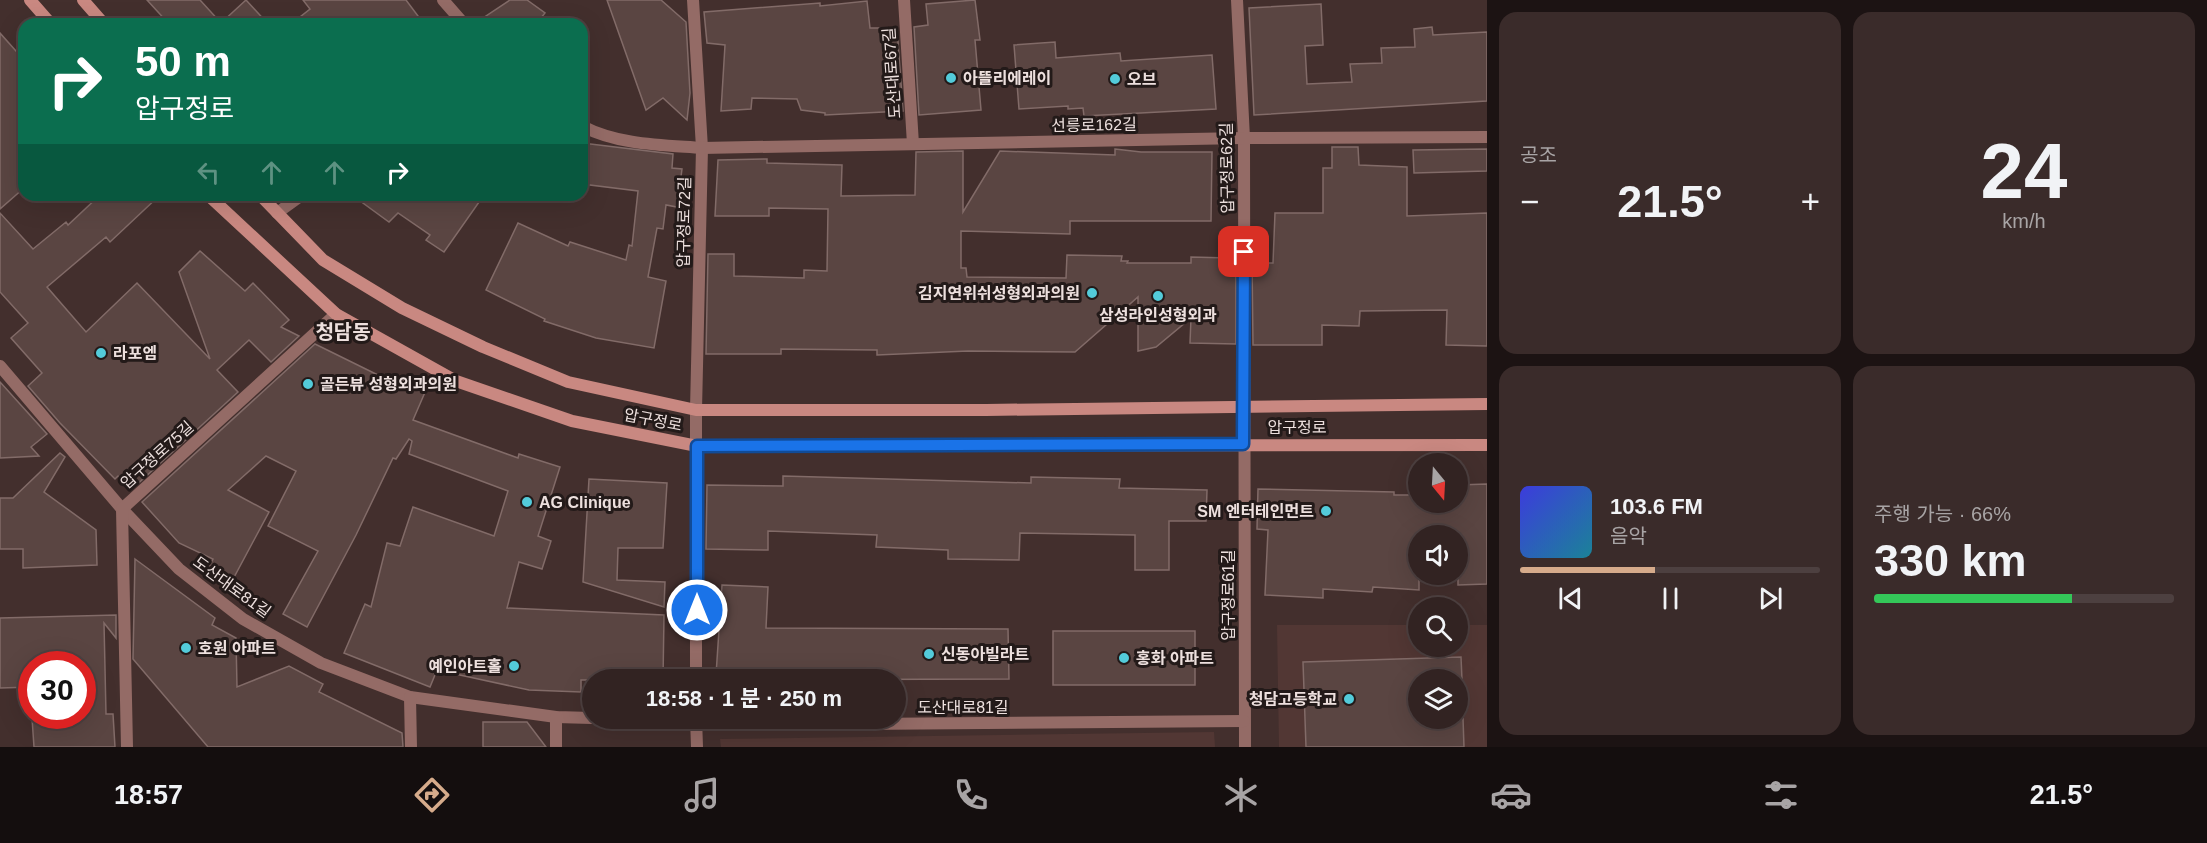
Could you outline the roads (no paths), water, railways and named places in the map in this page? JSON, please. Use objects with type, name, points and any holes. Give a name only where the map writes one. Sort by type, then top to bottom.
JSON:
[{"type":"main road","points":[[30,0],[46,18]]},
{"type":"main road","points":[[83,0],[99,18]]},
{"type":"main road","name":"압구정로","points":[[214,201],[336,314],[456,381],[572,421],[697,446],[1487,445]]},
{"type":"main road","name":"압구정로","points":[[266,201],[323,260],[402,308],[483,347],[568,382],[696,410],[987,410],[1487,404]]},
{"type":"street","points":[[443,0],[459,18]]},
{"type":"street","name":"압구정로72길","points":[[693,0],[702,148],[696,410],[696,669]]},
{"type":"street","name":"도산대로67길","points":[[904,0],[913,144]]},
{"type":"street","name":"압구정로62길","points":[[1237,0],[1244,138],[1243,444]]},
{"type":"street","name":"선릉로162길","points":[[588,129],[631,141],[702,148],[1244,138],[1487,137]]},
{"type":"street","points":[[277,213],[294,201]]},
{"type":"street","name":"압구정로75길","points":[[127,747],[122,509],[336,314]]},
{"type":"street","name":"도산대로81길","points":[[0,366],[122,509],[179,569],[243,619],[321,663],[410,697],[556,717],[582,718]]},
{"type":"street","name":"압구정로61길","points":[[1243,444],[1245,747]]},
{"type":"street","points":[[410,697],[411,747]]},
{"type":"street","points":[[556,717],[556,747]]},
{"type":"street","name":"도산대로81길","points":[[906,724],[1244,721]]},
{"type":"street","points":[[696,729],[697,747]]},
{"type":"place","name":"아뜰리에레이","points":[[951,78]]},
{"type":"place","name":"오브","points":[[1115,79]]},
{"type":"place","name":"김지연위쉬성형외과의원","points":[[1092,293]]},
{"type":"place","name":"삼성라인성형외과","points":[[1158,296]]},
{"type":"place","name":"라포엠","points":[[101,353]]},
{"type":"place","name":"골든뷰 성형외과의원","points":[[308,384]]},
{"type":"place","name":"AG Clinique","points":[[527,502]]},
{"type":"place","name":"SM 엔터테인먼트","points":[[1326,511]]},
{"type":"place","name":"호원 아파트","points":[[186,648]]},
{"type":"place","name":"신동아빌라트","points":[[929,654]]},
{"type":"place","name":"홍화 아파트","points":[[1124,658]]},
{"type":"place","name":"예인아트홀","points":[[514,666]]},
{"type":"place","name":"청담고등학교","points":[[1349,699]]},
{"type":"district","name":"청담동","points":[[343,332]]}]
